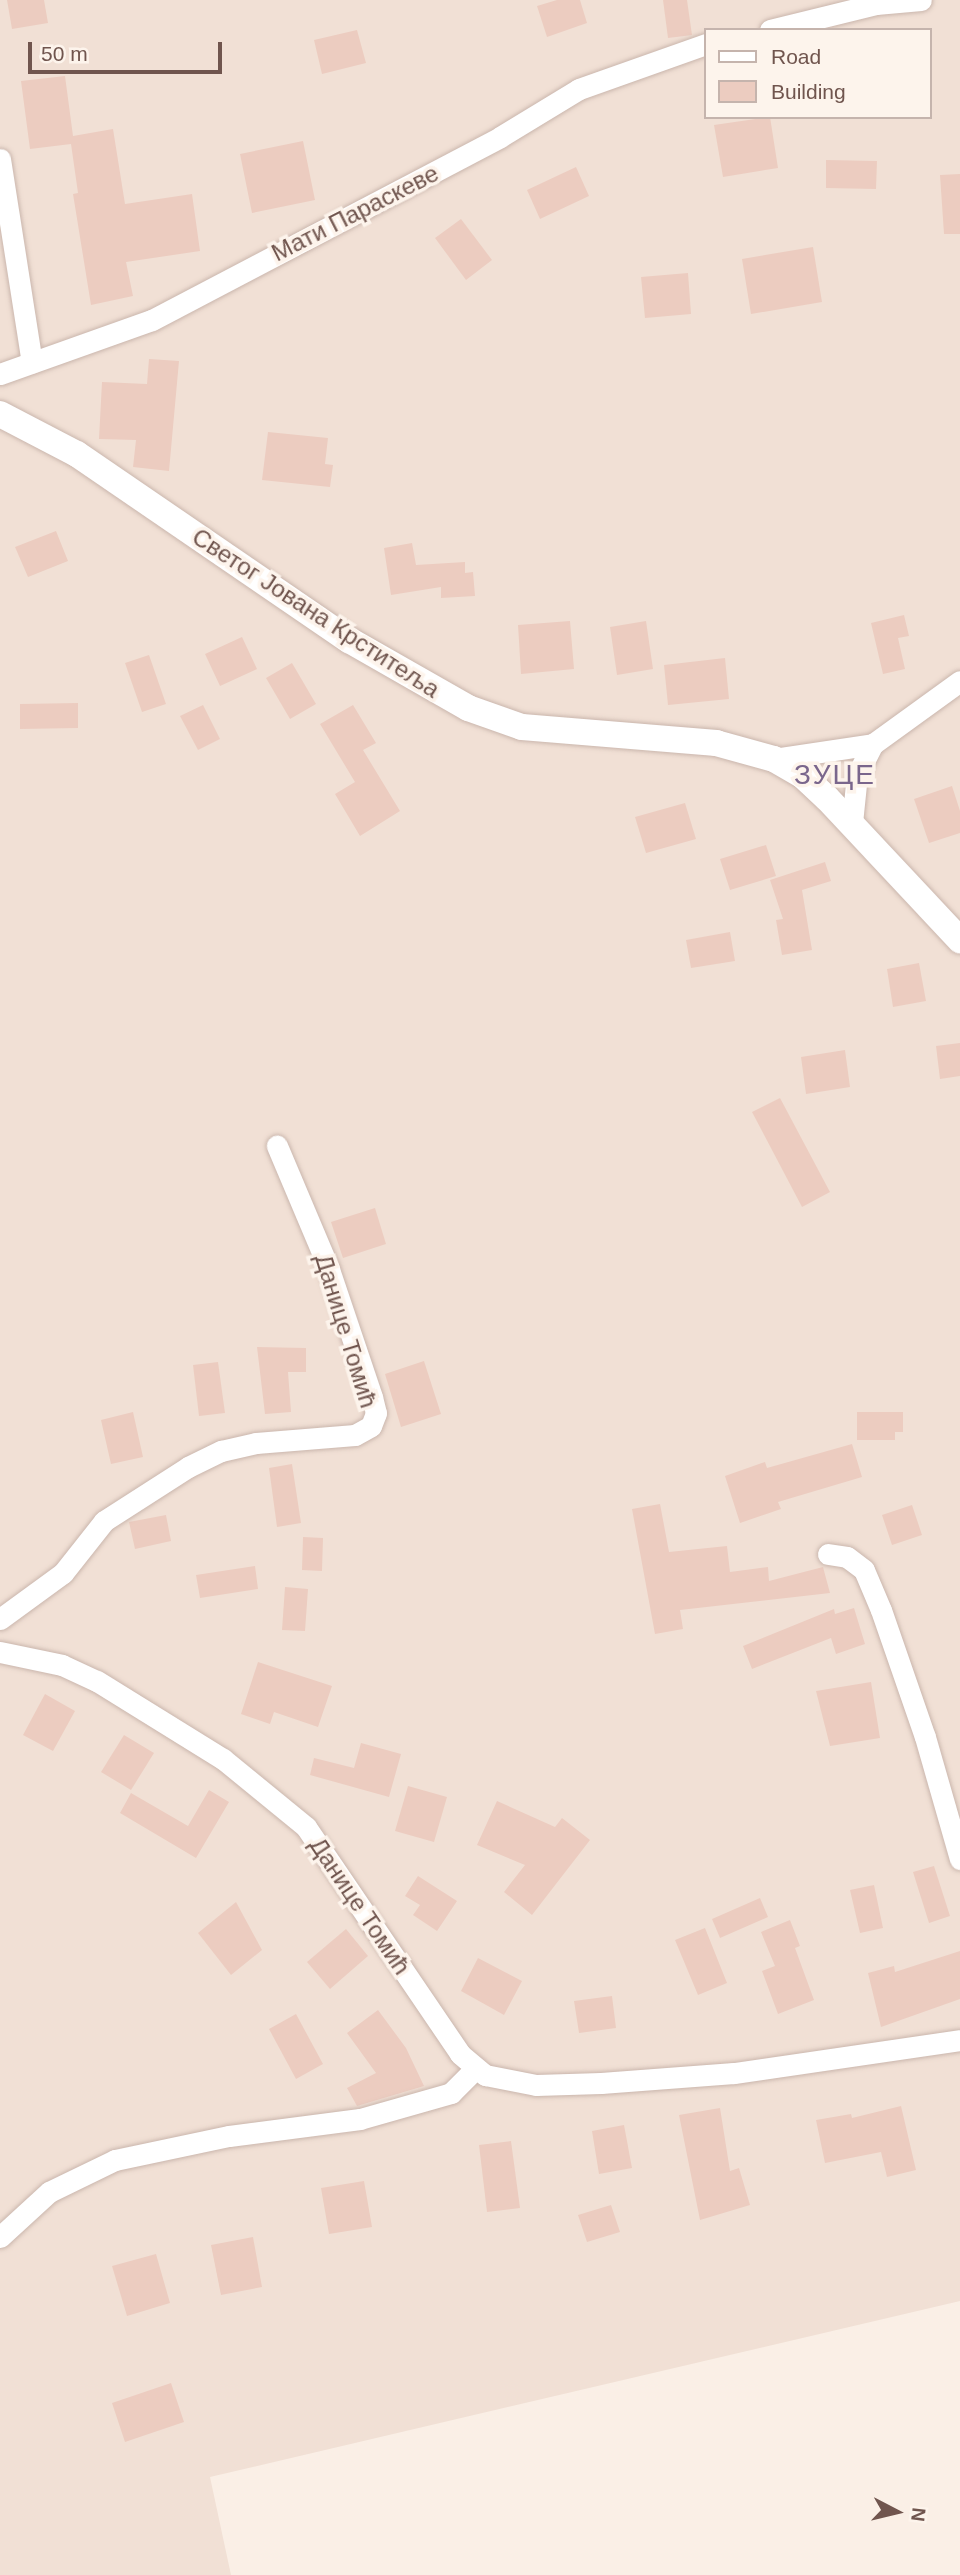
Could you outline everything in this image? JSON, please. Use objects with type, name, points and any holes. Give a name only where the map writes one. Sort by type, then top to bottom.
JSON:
[{"type":"street","points":[[778,28],[876,5],[921,0]]},
{"type":"street","name":"Мати Параскеве","points":[[0,374],[152,320],[488,144],[579,89],[704,45]]},
{"type":"street","points":[[0,159],[32,363]]},
{"type":"street","name":"Светог Јована Крститеља","points":[[0,414],[77,454],[349,640],[468,708],[522,727],[716,743],[774,759],[802,775],[852,823],[960,940]]},
{"type":"street","points":[[852,823],[857,775],[873,744],[960,681]]},
{"type":"street","points":[[774,759],[873,744]]},
{"type":"street","name":"Данице Томић","points":[[0,1619],[63,1573],[104,1521],[188,1468],[221,1451],[256,1443],[355,1435],[371,1426],[376,1413],[372,1397],[334,1282],[277,1146]]},
{"type":"street","points":[[828,1553],[847,1557],[864,1570],[881,1609],[960,1859]]},
{"type":"street","name":"Данице Томић","points":[[0,1652],[62,1665],[97,1681],[223,1759],[296,1819],[327,1854],[460,2054],[485,2075],[536,2085],[601,2083],[734,2073],[960,2040]]},
{"type":"street","points":[[0,2237],[49,2192],[115,2160],[229,2136],[360,2119],[451,2093],[477,2068]]},
{"type":"shaded area","points":[[0,0],[960,0],[960,2301],[210,2477],[231,2575],[0,2575]]},
{"type":"building","points":[[7,0],[44,0],[48,23],[12,29]]},
{"type":"building","points":[[557,0],[580,0],[587,23],[547,37],[537,6]]},
{"type":"building","points":[[663,0],[687,0],[692,35],[668,38]]},
{"type":"building","points":[[357,30],[366,63],[322,74],[314,40]]},
{"type":"building","points":[[65,76],[73,136],[113,129],[125,204],[192,194],[200,251],[126,262],[133,296],[91,305],[73,194],[78,193],[71,144],[30,149],[21,81]]},
{"type":"building","points":[[770,119],[778,168],[723,177],[714,125]]},
{"type":"building","points":[[303,141],[315,200],[252,213],[240,154]]},
{"type":"building","points":[[826,160],[877,161],[876,189],[826,188]]},
{"type":"building","points":[[576,167],[589,196],[540,219],[527,190]]},
{"type":"building","points":[[960,174],[960,234],[944,234],[940,175]]},
{"type":"building","points":[[461,219],[492,260],[466,280],[435,238]]},
{"type":"building","points":[[813,247],[822,302],[751,314],[742,259]]},
{"type":"building","points":[[688,273],[691,314],[645,318],[641,277]]},
{"type":"building","points":[[149,359],[179,361],[169,471],[133,467],[136,440],[99,439],[102,382],[147,384]]},
{"type":"building","points":[[268,432],[328,438],[325,464],[333,465],[330,487],[262,480]]},
{"type":"building","points":[[56,531],[68,561],[28,577],[15,547]]},
{"type":"building","points":[[412,543],[416,565],[465,562],[465,573],[473,572],[475,596],[441,598],[441,587],[391,595],[384,548]]},
{"type":"building","points":[[904,615],[909,636],[898,638],[905,669],[883,674],[871,623]]},
{"type":"building","points":[[570,621],[574,669],[521,674],[518,625]]},
{"type":"building","points":[[646,621],[653,669],[617,675],[610,627]]},
{"type":"building","points":[[242,637],[257,669],[220,686],[205,654]]},
{"type":"building","points":[[149,655],[166,704],[142,712],[125,663]]},
{"type":"building","points":[[725,658],[729,699],[668,705],[664,665]]},
{"type":"building","points":[[292,663],[316,704],[290,719],[266,678]]},
{"type":"building","points":[[78,703],[78,728],[20,729],[20,704]]},
{"type":"building","points":[[203,705],[220,739],[198,750],[180,716]]},
{"type":"building","points":[[353,705],[376,743],[363,750],[400,811],[360,836],[335,794],[355,782],[320,724]]},
{"type":"building","points":[[952,786],[960,811],[960,833],[929,843],[914,799]]},
{"type":"building","points":[[685,803],[696,839],[646,853],[635,817]]},
{"type":"building","points":[[766,845],[776,876],[730,890],[720,859]]},
{"type":"building","points":[[825,862],[831,881],[802,890],[812,950],[782,955],[776,920],[783,919],[770,880]]},
{"type":"building","points":[[730,932],[735,961],[691,968],[686,940]]},
{"type":"building","points":[[919,963],[926,1001],[893,1007],[887,969]]},
{"type":"building","points":[[960,1043],[960,1076],[940,1079],[936,1046]]},
{"type":"building","points":[[845,1050],[850,1087],[806,1094],[801,1057]]},
{"type":"building","points":[[780,1098],[830,1192],[802,1207],[752,1112]]},
{"type":"building","points":[[375,1208],[386,1244],[343,1258],[331,1222]]},
{"type":"building","points":[[257,1347],[306,1348],[306,1372],[288,1372],[291,1412],[265,1414]]},
{"type":"building","points":[[424,1361],[441,1414],[401,1427],[385,1374]]},
{"type":"building","points":[[218,1362],[225,1413],[199,1416],[193,1365]]},
{"type":"building","points":[[133,1412],[143,1457],[111,1464],[101,1420]]},
{"type":"building","points":[[857,1412],[903,1412],[903,1432],[895,1432],[895,1440],[857,1440]]},
{"type":"building","points":[[852,1444],[862,1477],[778,1502],[781,1509],[740,1523],[725,1476],[765,1462],[767,1468]]},
{"type":"building","points":[[292,1464],[301,1523],[277,1527],[269,1468]]},
{"type":"building","points":[[660,1504],[669,1552],[727,1546],[730,1572],[768,1567],[769,1581],[823,1567],[830,1593],[680,1610],[683,1629],[655,1634],[632,1509]]},
{"type":"building","points":[[912,1505],[922,1535],[892,1545],[882,1515]]},
{"type":"building","points":[[166,1515],[171,1541],[135,1549],[129,1522]]},
{"type":"building","points":[[303,1537],[323,1538],[322,1571],[302,1570]]},
{"type":"building","points":[[255,1566],[258,1589],[200,1598],[196,1575]]},
{"type":"building","points":[[285,1587],[308,1589],[305,1631],[282,1630]]},
{"type":"building","points":[[854,1608],[865,1644],[836,1654],[831,1638],[752,1669],[743,1646],[834,1609],[835,1614]]},
{"type":"building","points":[[258,1662],[332,1686],[318,1727],[274,1712],[270,1724],[241,1714]]},
{"type":"building","points":[[871,1682],[880,1738],[830,1746],[816,1691]]},
{"type":"building","points":[[45,1694],[75,1711],[53,1751],[23,1735]]},
{"type":"building","points":[[124,1735],[154,1753],[131,1790],[101,1772]]},
{"type":"building","points":[[361,1743],[401,1754],[389,1797],[310,1775],[314,1758],[354,1768]]},
{"type":"building","points":[[408,1786],[447,1797],[434,1842],[395,1831]]},
{"type":"building","points":[[209,1790],[229,1802],[196,1858],[120,1813],[131,1793],[188,1826]]},
{"type":"building","points":[[497,1801],[555,1827],[562,1818],[590,1840],[532,1915],[504,1892],[525,1865],[477,1845]]},
{"type":"building","points":[[934,1866],[950,1916],[929,1923],[913,1872]]},
{"type":"building","points":[[418,1876],[457,1901],[437,1931],[413,1915],[420,1905],[405,1896]]},
{"type":"building","points":[[874,1885],[883,1928],[860,1933],[850,1890]]},
{"type":"building","points":[[760,1898],[768,1917],[720,1938],[712,1919]]},
{"type":"building","points":[[236,1902],[262,1950],[231,1975],[198,1933]]},
{"type":"building","points":[[790,1920],[800,1946],[795,1948],[814,2000],[778,2014],[762,1971],[775,1966],[761,1932]]},
{"type":"building","points":[[705,1928],[727,1983],[698,1995],[675,1940]]},
{"type":"building","points":[[346,1929],[368,1956],[330,1989],[307,1962]]},
{"type":"building","points":[[960,1951],[960,1999],[881,2027],[868,1973],[894,1966],[895,1972]]},
{"type":"building","points":[[478,1958],[522,1981],[504,2015],[461,1991]]},
{"type":"building","points":[[612,1996],[616,2028],[579,2033],[574,2001]]},
{"type":"building","points":[[378,2010],[406,2048],[424,2086],[357,2106],[347,2088],[376,2073],[347,2033]]},
{"type":"building","points":[[296,2014],[323,2064],[296,2079],[269,2029]]},
{"type":"building","points":[[901,2106],[916,2170],[887,2177],[881,2152],[825,2163],[816,2120],[851,2114],[852,2118]]},
{"type":"building","points":[[720,2108],[730,2171],[739,2168],[750,2205],[700,2220],[679,2115]]},
{"type":"building","points":[[624,2125],[632,2168],[599,2174],[592,2131]]},
{"type":"building","points":[[511,2141],[520,2208],[487,2212],[479,2145]]},
{"type":"building","points":[[364,2181],[372,2227],[329,2234],[321,2188]]},
{"type":"building","points":[[611,2205],[620,2232],[587,2242],[578,2215]]},
{"type":"building","points":[[253,2237],[262,2287],[221,2295],[211,2245]]},
{"type":"building","points":[[156,2254],[170,2303],[127,2316],[112,2266]]},
{"type":"building","points":[[171,2383],[184,2422],[125,2442],[112,2403]]},
{"type":"district","name":"ЗУЦЕ","points":[[835,775]]}]
